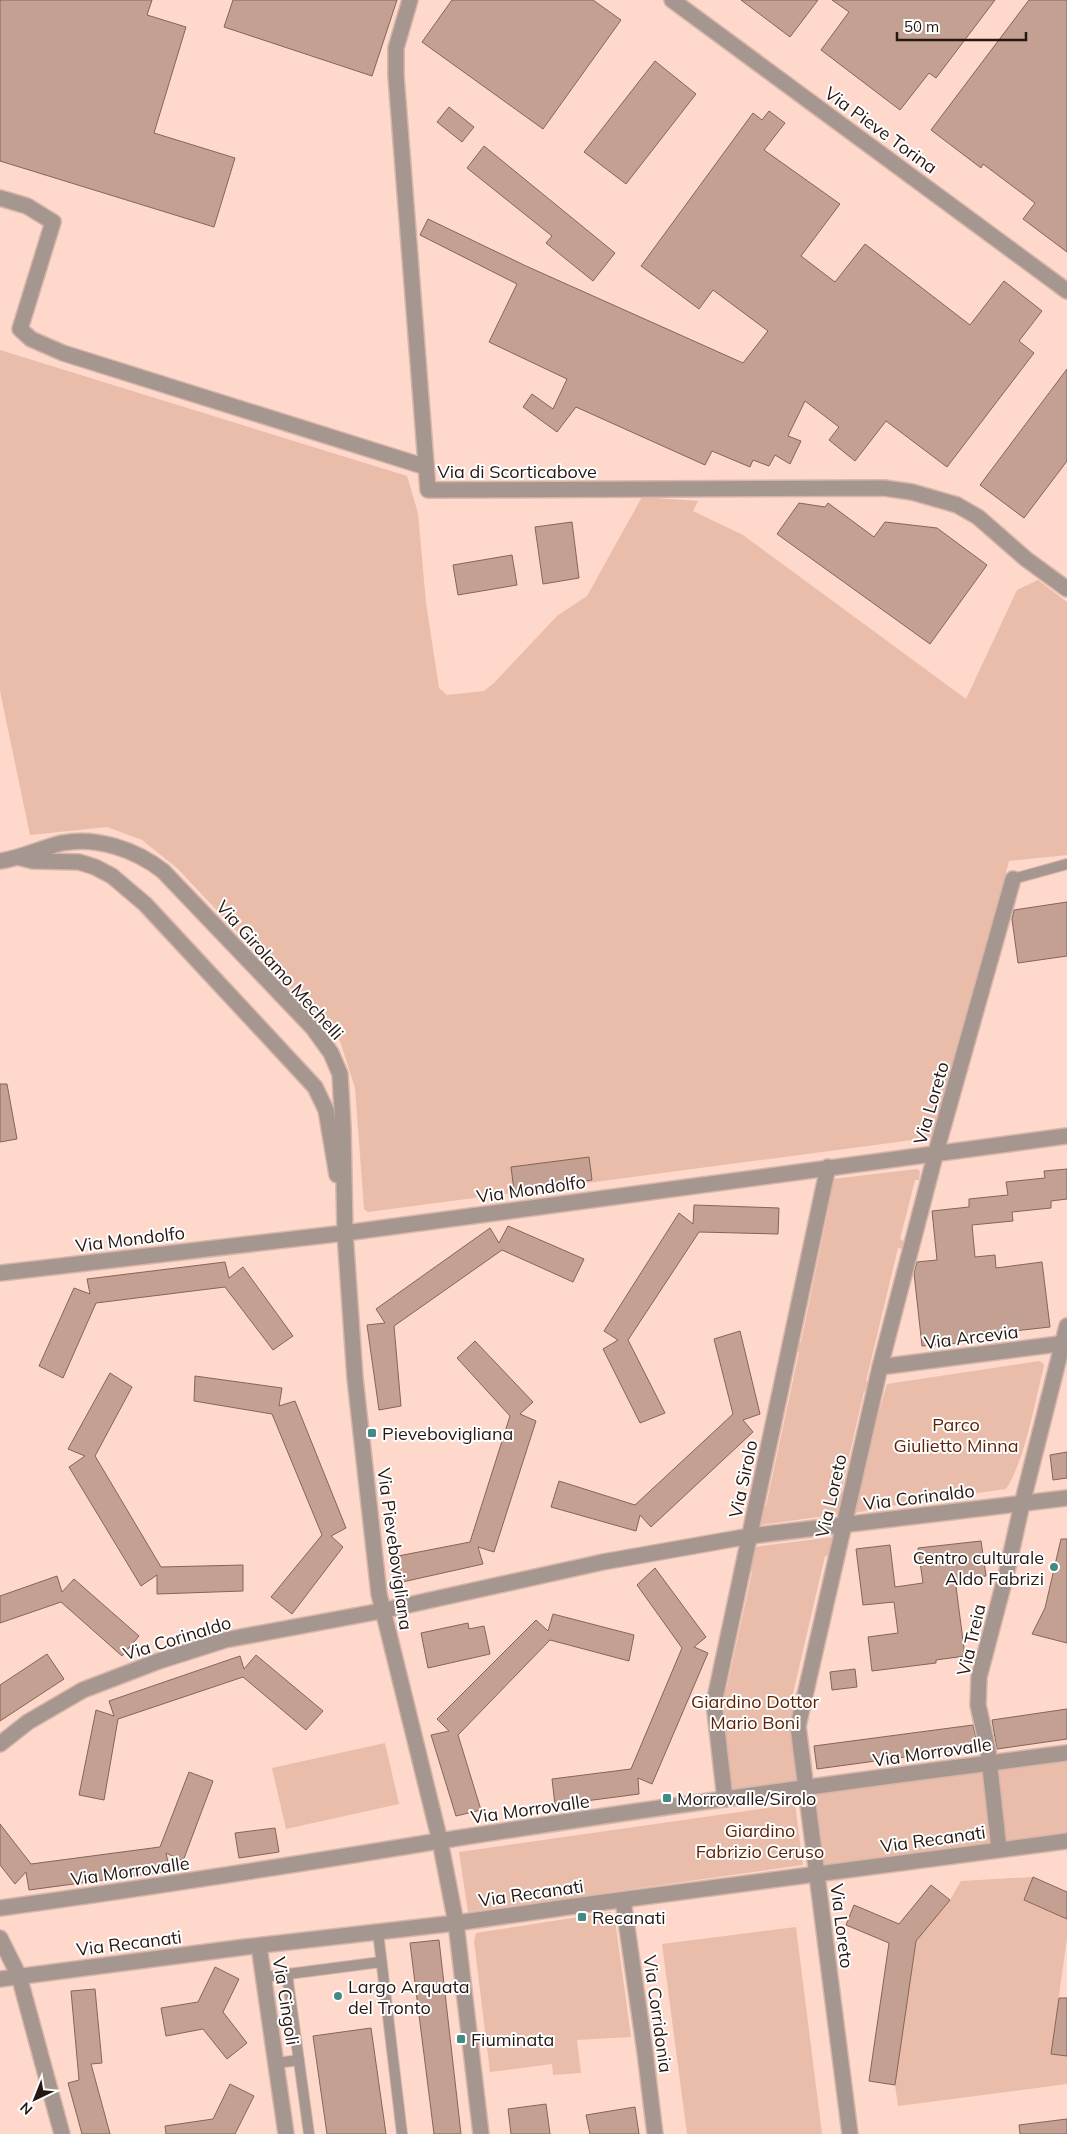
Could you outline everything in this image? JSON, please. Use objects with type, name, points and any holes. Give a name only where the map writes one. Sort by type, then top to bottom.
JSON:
[{"type":"street","name":"Via di Scorticabove","points":[[410,0],[396,48],[396,76],[428,490],[884,488],[912,492],[957,505],[978,517],[1026,559],[1067,589]]},
{"type":"street","name":"Via Pieve Torina","points":[[672,0],[1067,291]]},
{"type":"street","points":[[0,198],[26,206],[53,222],[20,329],[31,339],[63,353],[426,467]]},
{"type":"street","name":"Via Girolamo Mechelli","points":[[0,861],[19,858],[64,843],[84,842],[107,844],[127,850],[154,864],[167,875],[313,1028],[331,1053],[340,1074],[343,1121],[345,1233]]},
{"type":"street","name":"Via Girolamo Mechelli","points":[[19,858],[33,861],[79,862],[95,867],[112,876],[145,904],[307,1076],[319,1094],[326,1110],[345,1233]]},
{"type":"street","name":"Via Loreto","points":[[850,2134],[798,1726],[842,1525],[880,1367],[936,1152],[1013,879]]},
{"type":"street","name":"Via Mondolfo","points":[[0,1273],[345,1233],[936,1152],[1067,1136]]},
{"type":"street","name":"Via Sirolo","points":[[725,1799],[714,1703],[828,1168]]},
{"type":"street","name":"Via Pievebovigliana","points":[[345,1233],[357,1398],[369,1516],[382,1611],[440,1841],[456,1923],[481,2134]]},
{"type":"street","name":"Via Treia","points":[[999,1849],[989,1763],[978,1705],[979,1677],[1007,1571],[1022,1504],[1065,1344],[1067,1326]]},
{"type":"street","name":"Via Arcevia","points":[[880,1367],[1065,1344]]},
{"type":"street","name":"Via Corinaldo","points":[[0,1744],[28,1722],[74,1695],[159,1661],[225,1640],[382,1611],[603,1562],[750,1536],[1067,1498]]},
{"type":"street","name":"Via Morrovalle","points":[[0,1908],[210,1879],[440,1841],[725,1799],[1067,1753]]},
{"type":"street","name":"Via Recanati","points":[[0,1979],[456,1923],[1067,1841]]},
{"type":"street","name":"Via Corridonia","points":[[623,1900],[655,2134]]},
{"type":"street","points":[[0,1938],[19,1976],[62,2134]]},
{"type":"street","name":"Via Cingoli","points":[[259,1946],[265,1977],[286,2134]]},
{"type":"lane","points":[[1013,879],[1067,864]]},
{"type":"lane","points":[[378,1932],[402,2134]]},
{"type":"lane","points":[[265,1977],[381,1962]]},
{"type":"lane","name":"Via Cingoli","points":[[287,1974],[309,2134]]},
{"type":"lane","name":"Via Cingoli","points":[[277,2063],[299,2060]]},
{"type":"green space","points":[[0,350],[407,476],[418,513],[426,603],[439,688],[447,695],[484,691],[494,683],[557,616],[587,596],[642,497],[698,501],[693,511],[743,535],[966,699],[1017,590],[1038,580],[1067,602],[1067,855],[1009,861],[935,1137],[368,1212],[364,1209],[355,1088],[340,1041],[177,868],[142,840],[107,827],[30,835],[0,691]]},
{"type":"green space","points":[[917,1169],[920,1171],[919,1180],[915,1180],[900,1239],[904,1241],[903,1249],[898,1248],[866,1381],[871,1383],[869,1392],[864,1391],[841,1492],[846,1494],[840,1514],[761,1525],[759,1523],[761,1505],[766,1506],[799,1352],[794,1351],[796,1342],[801,1342],[829,1206],[824,1205],[833,1179]]},
{"type":"green space","name":"Parco Giulietto Minna","points":[[1039,1361],[1044,1366],[1029,1430],[1019,1463],[1006,1489],[913,1502],[854,1513],[851,1509],[887,1384]]},
{"type":"green space","name":"Giardino Dottor Mario Boni","points":[[832,1537],[834,1541],[831,1557],[825,1556],[791,1702],[797,1704],[798,1781],[732,1789],[729,1787],[718,1708],[723,1686],[727,1687],[752,1572],[747,1571],[752,1549],[755,1547]]},
{"type":"green space","points":[[385,1743],[399,1804],[286,1829],[272,1768]]},
{"type":"green space","points":[[1067,1759],[1067,1839],[824,1873],[805,1788]]},
{"type":"green space","name":"Giardino Fabrizio Ceruso","points":[[795,1804],[803,1865],[468,1912],[459,1852]]},
{"type":"green space","points":[[1033,1877],[1024,1900],[1067,1919],[1067,1938],[1051,2053],[1067,2056],[1067,2084],[898,2106],[895,2085],[916,1941],[950,1900],[961,1881]]},
{"type":"green space","points":[[611,1912],[615,1920],[631,2037],[577,2040],[581,2073],[553,2075],[552,2064],[490,2072],[474,1941],[476,1933]]},
{"type":"green space","points":[[796,1927],[822,2134],[687,2134],[662,1944]]},
{"type":"building","points":[[0,0],[152,0],[147,15],[186,27],[154,133],[235,158],[214,227],[0,161]]},
{"type":"building","points":[[233,0],[397,0],[372,76],[224,27]]},
{"type":"building","points":[[452,0],[593,0],[621,20],[543,129],[422,42]]},
{"type":"building","points":[[741,0],[818,0],[790,37]]},
{"type":"building","points":[[832,0],[995,0],[936,78],[929,73],[900,110],[821,50],[849,12]]},
{"type":"building","points":[[1029,0],[1067,0],[1067,252],[1023,219],[1035,203],[983,164],[981,168],[931,130]]},
{"type":"building","points":[[655,61],[696,94],[626,184],[584,152]]},
{"type":"building","points":[[449,107],[474,127],[462,142],[437,122]]},
{"type":"building","points":[[769,111],[785,123],[764,150],[840,204],[801,256],[835,282],[865,244],[970,325],[1004,281],[1042,311],[1019,341],[1034,353],[947,467],[886,421],[855,461],[829,440],[839,427],[805,401],[788,436],[801,441],[790,464],[775,455],[769,466],[753,460],[750,467],[712,451],[705,465],[576,407],[557,432],[523,407],[532,394],[553,409],[567,379],[489,342],[517,284],[420,235],[428,219],[526,266],[743,363],[768,331],[713,290],[699,309],[641,266],[753,113],[762,120]]},
{"type":"building","points":[[484,146],[615,253],[593,281],[546,243],[552,236],[467,168]]},
{"type":"building","points":[[1067,369],[1067,461],[1024,518],[980,485]]},
{"type":"building","points":[[799,503],[825,507],[828,503],[874,537],[885,522],[937,528],[987,565],[930,644],[777,534]]},
{"type":"building","points":[[572,522],[579,578],[543,584],[535,527]]},
{"type":"building","points":[[512,555],[517,585],[458,595],[453,565]]},
{"type":"building","points":[[1067,902],[1067,956],[1018,963],[1012,919],[1014,910]]},
{"type":"building","points":[[0,1084],[7,1084],[17,1139],[0,1142]]},
{"type":"building","points":[[589,1157],[592,1180],[514,1190],[511,1167]]},
{"type":"building","points":[[1067,1169],[1067,1199],[1051,1201],[1051,1208],[1012,1212],[1013,1221],[972,1225],[975,1257],[995,1255],[996,1268],[1042,1262],[1050,1327],[959,1337],[959,1343],[922,1346],[914,1273],[917,1262],[937,1260],[932,1211],[969,1207],[969,1199],[1008,1195],[1006,1182],[1045,1178],[1044,1171]]},
{"type":"building","points":[[694,1205],[779,1208],[778,1234],[699,1232],[628,1340],[665,1413],[640,1423],[603,1349],[618,1340],[604,1331],[679,1213],[693,1224]]},
{"type":"building","points":[[508,1226],[584,1259],[573,1282],[502,1250],[394,1326],[401,1406],[379,1410],[367,1325],[385,1323],[376,1309],[490,1228],[499,1243]]},
{"type":"building","points":[[225,1262],[229,1278],[243,1267],[293,1336],[273,1350],[225,1287],[96,1303],[63,1378],[39,1366],[74,1288],[90,1294],[87,1279]]},
{"type":"building","points":[[740,1331],[760,1414],[743,1420],[753,1432],[651,1527],[640,1515],[636,1531],[551,1507],[559,1481],[635,1505],[733,1414],[714,1339]]},
{"type":"building","points":[[475,1341],[533,1402],[520,1414],[536,1421],[494,1552],[478,1547],[483,1564],[398,1583],[393,1557],[470,1542],[510,1416],[457,1358]]},
{"type":"building","points":[[110,1373],[132,1387],[95,1456],[161,1567],[243,1565],[243,1591],[157,1594],[157,1575],[141,1586],[69,1467],[85,1456],[68,1449]]},
{"type":"building","points":[[195,1376],[282,1388],[279,1406],[295,1401],[346,1528],[331,1536],[343,1547],[292,1614],[271,1597],[322,1535],[272,1414],[194,1401]]},
{"type":"building","points":[[1067,1452],[1067,1478],[1053,1480],[1050,1455]]},
{"type":"building","points":[[1061,1539],[1067,1539],[1067,1643],[1032,1634],[1045,1608]]},
{"type":"building","points":[[981,1541],[986,1576],[955,1579],[965,1656],[936,1660],[936,1663],[872,1671],[868,1637],[898,1633],[894,1602],[863,1605],[856,1549],[890,1545],[895,1587],[923,1583],[918,1548]]},
{"type":"building","points":[[655,1568],[706,1637],[694,1647],[708,1653],[652,1784],[638,1778],[639,1794],[555,1805],[552,1779],[631,1769],[682,1648],[637,1585]]},
{"type":"building","points":[[57,1576],[62,1592],[74,1579],[139,1636],[122,1656],[61,1602],[0,1623],[0,1596]]},
{"type":"building","points":[[553,1614],[634,1635],[629,1661],[550,1640],[458,1735],[481,1810],[456,1816],[431,1735],[449,1731],[437,1719],[536,1620],[548,1631]]},
{"type":"building","points":[[468,1623],[469,1629],[484,1626],[490,1654],[428,1668],[421,1633]]},
{"type":"building","points":[[47,1654],[64,1679],[0,1721],[0,1685]]},
{"type":"building","points":[[256,1655],[323,1711],[306,1730],[243,1677],[118,1719],[104,1800],[79,1795],[96,1710],[114,1716],[109,1701],[240,1656],[244,1669]]},
{"type":"building","points":[[855,1669],[857,1687],[832,1690],[830,1672]]},
{"type":"building","points":[[1067,1709],[1067,1739],[997,1749],[992,1720]]},
{"type":"building","points":[[973,1725],[978,1747],[817,1769],[814,1746]]},
{"type":"building","points":[[189,1772],[213,1781],[183,1861],[166,1853],[170,1871],[29,1890],[26,1872],[15,1884],[0,1865],[0,1824],[31,1864],[160,1847]]},
{"type":"building","points":[[275,1828],[279,1852],[239,1858],[235,1833]]},
{"type":"building","points":[[1033,1877],[1067,1892],[1067,1919],[1024,1900]]},
{"type":"building","points":[[931,1885],[950,1900],[916,1941],[895,2085],[869,2081],[889,1943],[846,1925],[854,1905],[899,1924]]},
{"type":"building","points":[[439,1940],[461,2134],[434,2134],[410,1943]]},
{"type":"building","points":[[215,1967],[239,1979],[223,2012],[247,2043],[227,2059],[203,2029],[166,2036],[161,2008],[198,2002]]},
{"type":"building","points":[[95,1989],[102,2063],[91,2064],[110,2134],[82,2134],[68,2083],[79,2080],[71,1991]]},
{"type":"building","points":[[1059,1998],[1067,1998],[1067,2056],[1051,2054]]},
{"type":"building","points":[[371,2028],[386,2134],[327,2134],[313,2036]]},
{"type":"building","points":[[230,2084],[254,2096],[235,2134],[166,2134],[165,2126],[213,2119]]},
{"type":"building","points":[[546,2104],[550,2134],[511,2134],[508,2109]]},
{"type":"building","points":[[635,2107],[639,2134],[590,2134],[586,2115]]},
{"type":"building","points":[[1067,2119],[1067,2134],[1020,2134],[1019,2125]]},
{"type":"place","name":"Pievebovigliana","points":[[372,1433]]},
{"type":"place","name":"Centro culturale Aldo Fabrizi","points":[[1054,1567]]},
{"type":"place","name":"Morrovalle/Sirolo","points":[[667,1798]]},
{"type":"place","name":"Recanati","points":[[582,1917]]},
{"type":"place","name":"Largo Arquata del Tronto","points":[[338,1996]]},
{"type":"place","name":"Fiuminata","points":[[461,2039]]}]
